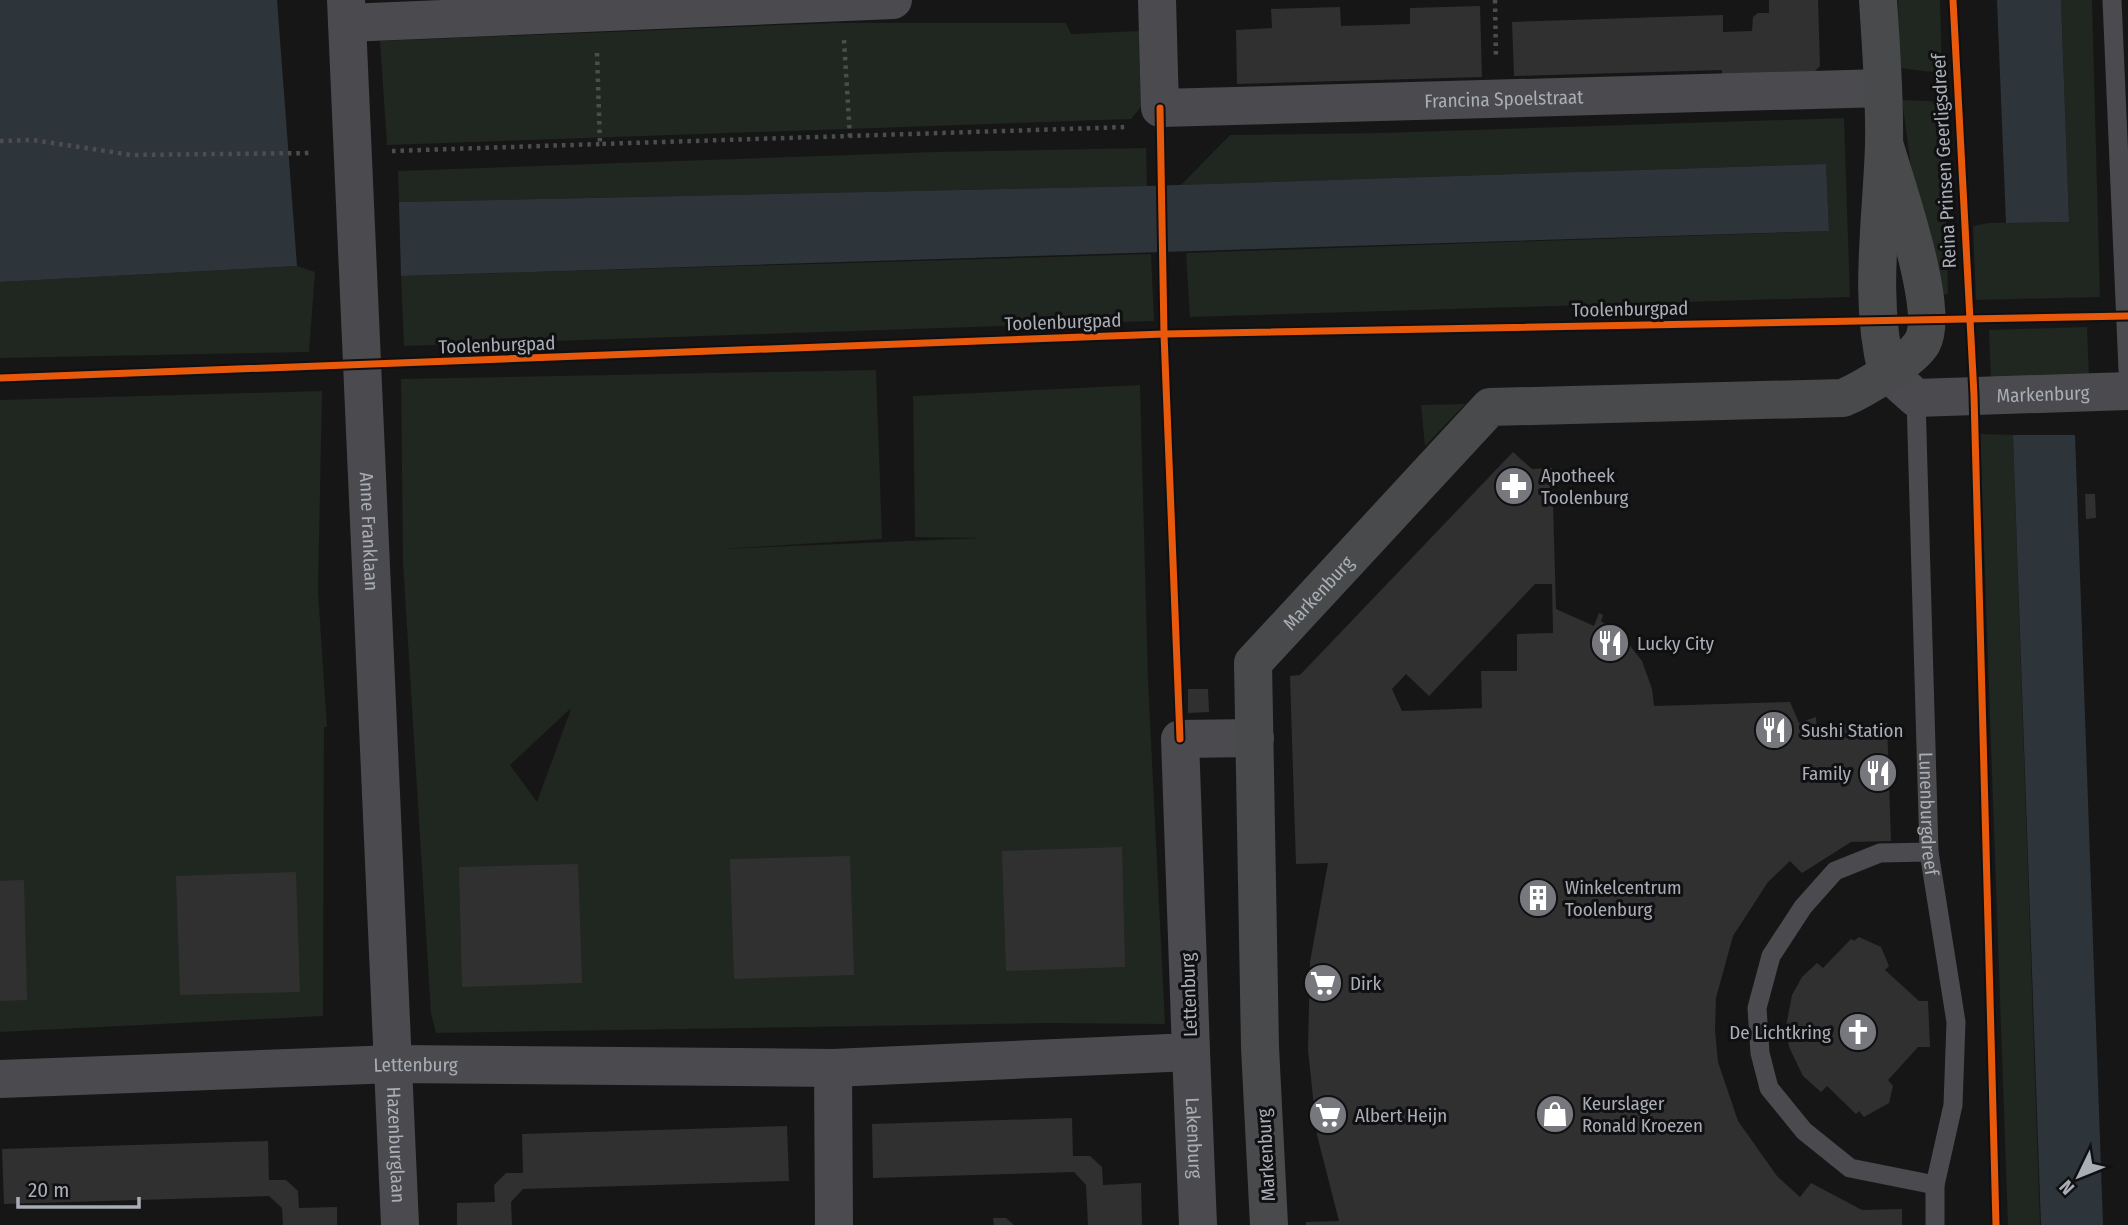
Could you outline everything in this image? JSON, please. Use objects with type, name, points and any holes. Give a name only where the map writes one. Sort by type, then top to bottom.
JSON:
[{"type":"street","points":[[346,11],[595,12],[893,0]]},
{"type":"street","points":[[1157,0],[1160,108]]},
{"type":"street","points":[[1878,0],[1884,143],[1878,247],[1879,331],[1887,372],[1916,398]]},
{"type":"street","name":"Anne Franklaan","points":[[346,11],[395,1064]]},
{"type":"street","name":"Francina Spoelstraat","points":[[1160,108],[1883,88]]},
{"type":"street","name":"Markenburg","points":[[1269,1225],[1260,1047],[1253,663],[1490,407],[1843,398],[1868,387],[1887,372]]},
{"type":"street","name":"Markenburg","points":[[1916,398],[2128,391]]},
{"type":"street","name":"Lettenburg","points":[[0,1079],[395,1064],[833,1068],[1191,1052],[1180,739],[1255,738]]},
{"type":"street","name":"Lakenburg","points":[[1191,1052],[1198,1225]]},
{"type":"street","name":"Hazenburglaan","points":[[395,1064],[400,1225]]},
{"type":"street","points":[[833,1068],[834,1225]]},
{"type":"lane","points":[[2112,0],[2128,370]]},
{"type":"lane","points":[[2116,88],[2128,117]]},
{"type":"lane","name":"Lunenburgdreef","points":[[1916,398],[1929,852],[1956,1021],[1953,1105],[1935,1185],[1935,1225]]},
{"type":"lane","points":[[1929,852],[1880,853],[1835,871],[1803,907],[1771,956],[1757,1009],[1760,1053],[1769,1088],[1804,1131],[1850,1168],[1935,1185]]},
{"type":"path","points":[[1495,0],[1496,98]]},
{"type":"path","points":[[841,2],[850,136]]},
{"type":"path","points":[[595,12],[600,144]]},
{"type":"path","points":[[0,141],[33,139],[132,155],[351,153],[1135,127],[1160,108]]},
{"type":"shaded area","points":[[0,0],[277,0],[297,266],[0,282]]},
{"type":"shaded area","points":[[1898,0],[1940,0],[1942,73],[1899,68]]},
{"type":"shaded area","points":[[1997,0],[2061,0],[2069,222],[2006,223]]},
{"type":"shaded area","points":[[2061,0],[2092,0],[2100,297],[1976,300],[1973,226],[1988,223],[2069,222]]},
{"type":"shaded area","points":[[833,23],[1066,23],[1071,34],[1141,31],[1145,102],[1131,119],[387,145],[380,41]]},
{"type":"shaded area","points":[[1902,100],[1943,102],[1948,294],[1942,294],[1915,196]]},
{"type":"shaded area","points":[[1844,118],[1850,297],[1190,317],[1186,253],[1829,231],[1826,164],[1181,185],[1230,135],[1381,133]]},
{"type":"shaded area","points":[[1146,148],[1147,186],[399,202],[398,171],[935,152]]},
{"type":"shaded area","points":[[1826,164],[1829,231],[401,276],[399,202],[1147,186]]},
{"type":"shaded area","points":[[1151,254],[1154,321],[404,346],[401,276]]},
{"type":"shaded area","points":[[297,266],[315,272],[309,352],[0,358],[0,282]]},
{"type":"shaded area","points":[[2087,327],[2089,378],[1991,381],[1989,330]]},
{"type":"shaded area","points":[[876,370],[882,539],[721,549],[981,538],[915,537],[913,396],[1140,385],[1148,680],[1165,1024],[1048,1023],[436,1033],[431,1014],[403,562],[401,379]],"holes":[[[571,709],[537,802],[510,765]]]},
{"type":"shaded area","points":[[322,391],[318,591],[327,727],[324,727],[323,1016],[0,1032],[0,400]]},
{"type":"shaded area","points":[[1465,404],[1425,446],[1421,405]]},
{"type":"shaded area","points":[[1980,434],[2013,435],[2040,1225],[2008,1225]]},
{"type":"shaded area","points":[[2013,435],[2075,435],[2103,1225],[2041,1225]]},
{"type":"building","points":[[1769,0],[1818,0],[1820,66],[1812,74],[1722,77],[1722,70],[1514,76],[1512,22],[1723,15],[1723,32],[1752,31],[1753,17],[1758,13],[1769,13]]},
{"type":"building","points":[[1480,6],[1482,77],[1237,84],[1236,30],[1272,28],[1271,9],[1340,7],[1341,26],[1410,24],[1410,8]]},
{"type":"building","name":"Winkelcentrum Toolenburg","points":[[1513,452],[1532,469],[1552,468],[1556,609],[1594,626],[1599,613],[1603,615],[1601,621],[1624,638],[1642,661],[1652,689],[1654,706],[1790,702],[1799,723],[1816,717],[1817,732],[1838,731],[1838,725],[1887,723],[1891,841],[1851,842],[1802,873],[1790,861],[1768,882],[1733,936],[1716,998],[1715,1030],[1718,1062],[1738,1121],[1777,1176],[1800,1197],[1811,1183],[1862,1210],[1902,1209],[1902,1225],[1306,1225],[1306,1222],[1339,1221],[1317,1135],[1308,1050],[1310,962],[1328,863],[1296,864],[1290,676],[1300,675]],"holes":[[[1535,584],[1552,584],[1553,633],[1517,634],[1517,671],[1481,671],[1482,708],[1402,711],[1392,689],[1406,674],[1429,696]]]},
{"type":"building","points":[[2085,494],[2095,494],[2096,518],[2086,519]]},
{"type":"building","points":[[1188,689],[1208,689],[1209,712],[1188,713]]},
{"type":"building","points":[[1122,847],[1125,967],[1006,971],[1002,851]]},
{"type":"building","points":[[850,856],[854,975],[734,979],[730,859]]},
{"type":"building","points":[[578,864],[582,983],[462,987],[459,867]]},
{"type":"building","points":[[296,872],[300,992],[180,995],[176,876]]},
{"type":"building","points":[[24,880],[27,1000],[0,1001],[0,881]]},
{"type":"building","name":"De Lichtkring","points":[[1859,937],[1881,947],[1889,966],[1885,970],[1919,1001],[1928,1001],[1930,1047],[1918,1047],[1888,1080],[1893,1086],[1889,1103],[1864,1117],[1859,1111],[1856,1114],[1827,1086],[1821,1092],[1803,1076],[1789,1047],[1786,1026],[1792,995],[1802,977],[1817,963],[1823,968],[1851,939],[1854,941]]},
{"type":"building","points":[[1072,1118],[1073,1156],[1090,1156],[1102,1167],[1103,1185],[1141,1183],[1142,1225],[1088,1225],[1086,1185],[1074,1172],[873,1178],[872,1124]]},
{"type":"building","points":[[787,1126],[789,1181],[523,1189],[511,1202],[512,1225],[457,1225],[457,1203],[495,1202],[494,1185],[506,1173],[523,1173],[522,1134]]},
{"type":"building","points":[[268,1141],[269,1180],[286,1180],[298,1191],[299,1208],[337,1207],[337,1225],[283,1225],[282,1208],[269,1196],[4,1204],[2,1149]]},
{"type":"building","points":[[993,1218],[1006,1218],[1014,1225],[994,1225]]},
{"type":"cycle path","name":"Reina Prinsen Geerligsdreef","points":[[1953,0],[1974,395],[1996,1225]]},
{"type":"cycle path","points":[[1160,108],[1164,334],[1180,739]]},
{"type":"cycle path","name":"Toolenburgpad","points":[[0,378],[1164,334],[2128,316]]},
{"type":"place","name":"Apotheek Toolenburg","points":[[1514,486]]},
{"type":"place","name":"Lucky City","points":[[1610,643]]},
{"type":"place","name":"Sushi Station","points":[[1774,730]]},
{"type":"place","name":"Family","points":[[1878,773]]},
{"type":"place","name":"Winkelcentrum Toolenburg","points":[[1538,898]]},
{"type":"place","name":"Dirk","points":[[1323,983]]},
{"type":"place","name":"De Lichtkring","points":[[1858,1032]]},
{"type":"place","name":"Keurslager Ronald Kroezen","points":[[1555,1114]]},
{"type":"place","name":"Albert Heijn","points":[[1328,1115]]}]
